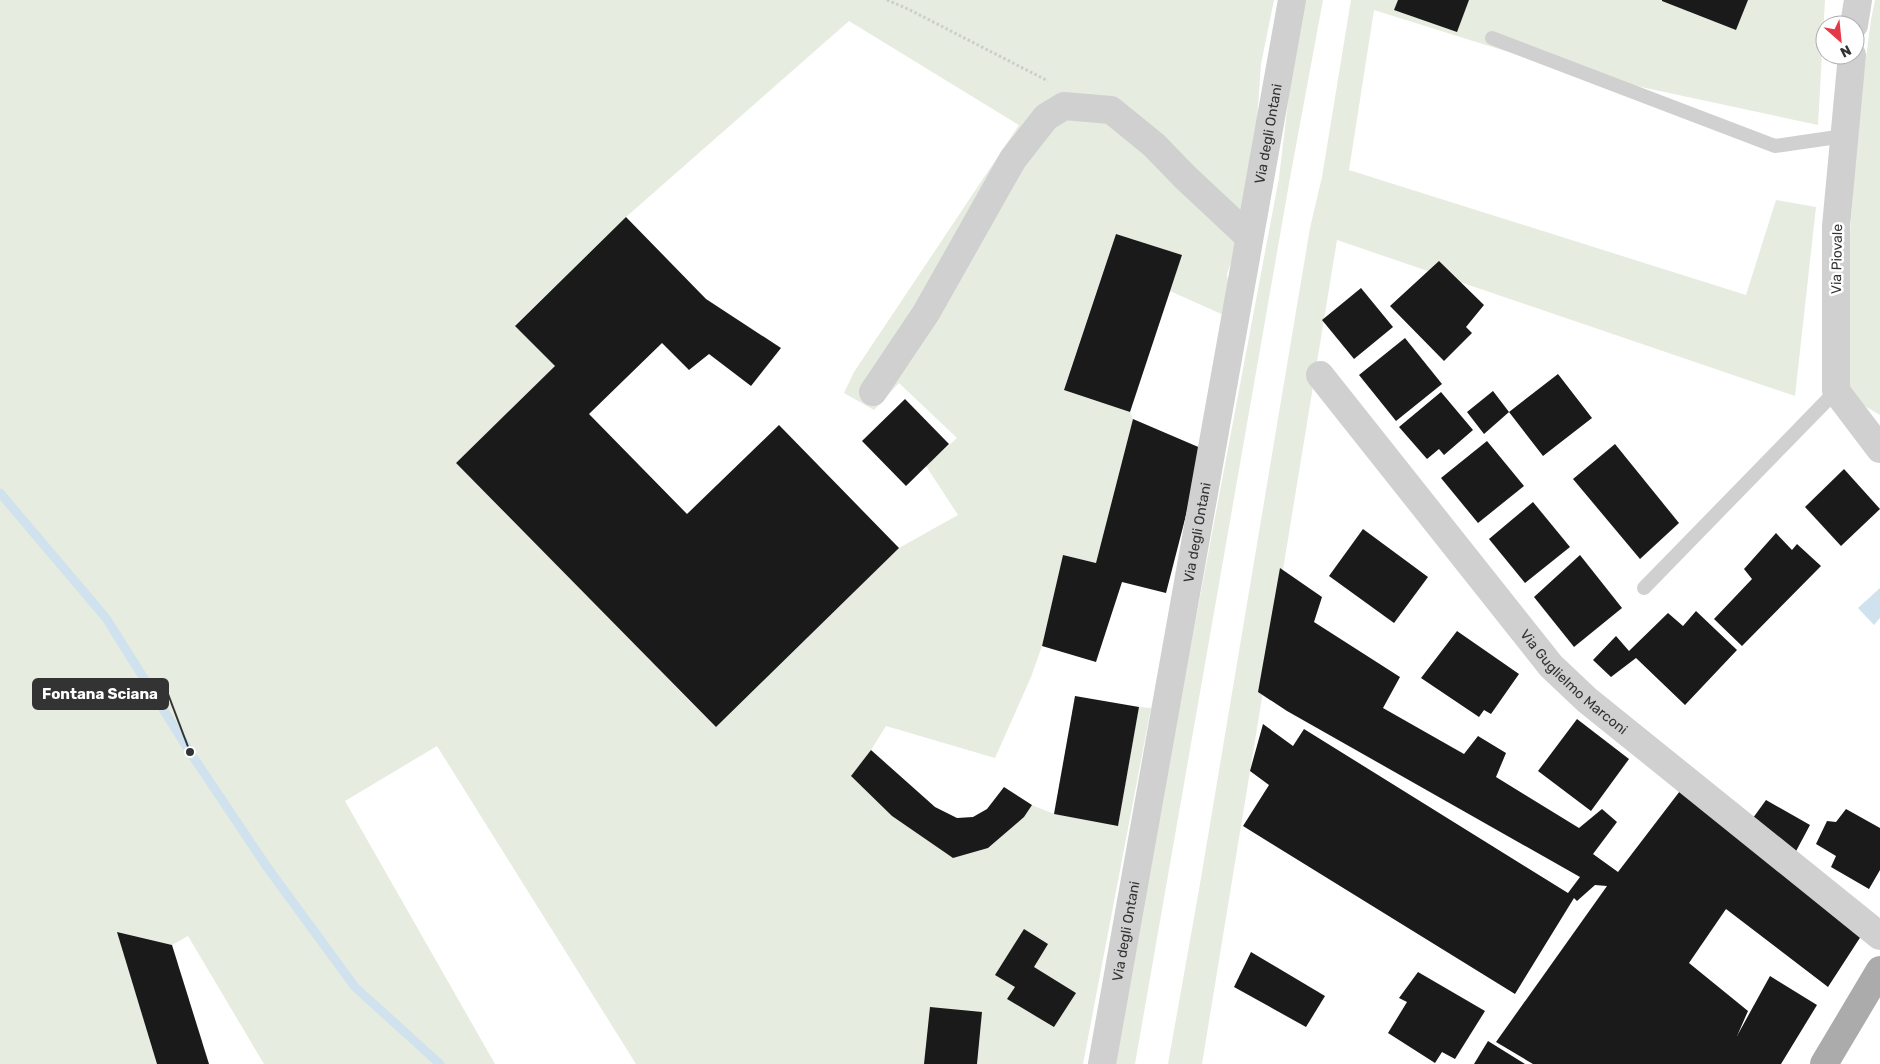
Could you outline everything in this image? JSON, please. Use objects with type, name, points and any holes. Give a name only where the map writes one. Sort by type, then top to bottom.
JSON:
[{"type":"main road","points":[[1824,1064],[1880,970]]},
{"type":"street","name":"Via degli Ontani","points":[[1102,1064],[1292,0]]},
{"type":"street","points":[[1856,15],[1858,0]]},
{"type":"street","name":"Via Piovale","points":[[1836,392],[1836,226],[1851,65]]},
{"type":"street","points":[[873,392],[926,314],[1013,158],[1046,118],[1064,106],[1111,110],[1154,145],[1249,237]]},
{"type":"street","name":"Via Guglielmo Marconi","points":[[1320,375],[1551,666],[1587,700],[1880,936]]},
{"type":"street","points":[[1836,392],[1880,449]]},
{"type":"lane","points":[[1492,38],[1775,146],[1844,136]]},
{"type":"lane","points":[[1644,588],[1836,392]]},
{"type":"path","points":[[887,0],[1051,83]]},
{"type":"shaded area","points":[[0,0],[1274,0],[1261,64],[1254,163],[1235,250],[1227,274],[1230,299],[1228,317],[1170,291],[1182,255],[1116,234],[1064,389],[1130,412],[1133,419],[1096,563],[1063,555],[1042,646],[1031,677],[995,758],[886,726],[851,776],[892,816],[953,858],[988,848],[1024,817],[1032,805],[1054,814],[1118,825],[1139,707],[1151,708],[1083,1064],[636,1064],[437,746],[345,801],[495,1064],[264,1064],[188,936],[172,945],[118,932],[157,1064],[0,1064]],"holes":[[[849,21],[1019,125],[854,372],[844,393],[874,410],[899,383],[957,438],[926,466],[958,515],[899,548],[716,727],[456,463],[555,366],[515,325],[626,217]]]},
{"type":"shaded area","points":[[1303,0],[1323,0],[1290,178],[1135,1064],[1112,1064],[1279,178]]},
{"type":"shaded area","points":[[1351,0],[1825,0],[1824,15],[1815,15],[1815,65],[1821,65],[1818,125],[1599,78],[1595,79],[1374,10],[1349,170],[1746,295],[1776,200],[1816,207],[1795,396],[1337,240],[1202,1064],[1168,1064],[1310,228],[1322,177]]},
{"type":"shaded area","points":[[1875,0],[1880,0],[1880,415],[1839,391],[1858,118]]},
{"type":"water","points":[[1880,588],[1880,618],[1874,625],[1858,608]]},
{"type":"building","points":[[1398,0],[1469,0],[1457,32],[1394,10]]},
{"type":"building","points":[[1662,0],[1748,0],[1736,30]]},
{"type":"building","points":[[626,217],[706,299],[781,348],[751,386],[709,354],[689,370],[662,343],[589,414],[687,514],[779,425],[899,548],[716,727],[456,463],[555,366],[515,326]]},
{"type":"building","points":[[1116,234],[1182,255],[1130,412],[1064,390]]},
{"type":"building","points":[[1439,261],[1484,305],[1466,327],[1472,333],[1444,361],[1390,306]]},
{"type":"building","points":[[1361,288],[1393,327],[1354,359],[1322,320]]},
{"type":"building","points":[[1405,338],[1442,384],[1396,421],[1359,375]]},
{"type":"building","points":[[1558,374],[1592,418],[1543,456],[1509,412]]},
{"type":"building","points":[[1493,391],[1509,412],[1484,434],[1467,412]]},
{"type":"building","points":[[1441,392],[1473,430],[1444,455],[1439,449],[1427,459],[1399,427]]},
{"type":"building","points":[[905,399],[949,444],[906,486],[862,441]]},
{"type":"building","points":[[1133,419],[1203,449],[1166,593],[1122,582],[1096,662],[1042,646],[1063,555],[1096,563]]},
{"type":"building","points":[[1487,441],[1524,486],[1478,523],[1441,478]]},
{"type":"building","points":[[1615,444],[1679,523],[1640,559],[1573,479]]},
{"type":"building","points":[[1844,469],[1880,509],[1841,546],[1805,507]]},
{"type":"building","points":[[1533,502],[1570,547],[1525,583],[1489,539]]},
{"type":"building","points":[[1363,529],[1428,577],[1394,623],[1329,576]]},
{"type":"building","points":[[1776,533],[1792,550],[1797,544],[1821,566],[1742,646],[1714,619],[1752,579],[1744,569]]},
{"type":"building","points":[[1580,555],[1622,608],[1574,647],[1534,597]]},
{"type":"building","points":[[1280,568],[1322,597],[1314,622],[1400,677],[1383,708],[1464,754],[1478,736],[1506,753],[1496,777],[1579,828],[1602,809],[1617,822],[1593,854],[1618,872],[1683,787],[1865,930],[1828,987],[1726,909],[1689,963],[1748,1011],[1737,1036],[1770,976],[1817,1005],[1781,1064],[1533,1064],[1496,1042],[1607,886],[1595,885],[1577,901],[1574,898],[1515,994],[1243,826],[1269,785],[1250,771],[1263,724],[1293,746],[1304,729],[1568,893],[1580,877],[1287,711],[1258,692]]},
{"type":"building","points":[[1696,611],[1737,650],[1685,705],[1636,658],[1611,677],[1593,660],[1616,636],[1629,651],[1668,613],[1683,626]]},
{"type":"building","points":[[1457,631],[1519,674],[1491,714],[1484,710],[1479,717],[1421,678]]},
{"type":"building","points":[[1075,696],[1139,707],[1118,826],[1054,814]]},
{"type":"building","points":[[1577,719],[1629,759],[1591,811],[1538,771]]},
{"type":"building","points":[[871,750],[935,807],[957,818],[973,817],[987,809],[1004,787],[1032,805],[1024,817],[988,848],[953,858],[892,816],[851,776]]},
{"type":"building","points":[[1766,800],[1810,825],[1794,855],[1753,818]]},
{"type":"building","points":[[1846,809],[1880,828],[1880,870],[1869,889],[1831,867],[1836,856],[1816,844],[1827,821],[1836,822]]},
{"type":"building","points":[[1024,929],[1048,944],[1034,967],[1076,993],[1054,1027],[1007,999],[1015,987],[995,975]]},
{"type":"building","points":[[117,932],[172,945],[209,1064],[157,1064]]},
{"type":"building","points":[[1251,952],[1325,996],[1306,1027],[1234,987]]},
{"type":"building","points":[[1418,972],[1485,1011],[1455,1059],[1442,1052],[1435,1063],[1388,1033],[1407,1002],[1399,998]]},
{"type":"building","points":[[930,1007],[982,1012],[977,1064],[924,1064]]},
{"type":"building","points":[[1488,1041],[1525,1064],[1474,1064]]},
{"type":"waterway","points":[[0,493],[106,618],[190,752],[267,867],[355,987],[440,1064]]},
{"type":"place","name":"Fontana Sciana","points":[[190,752]]}]
